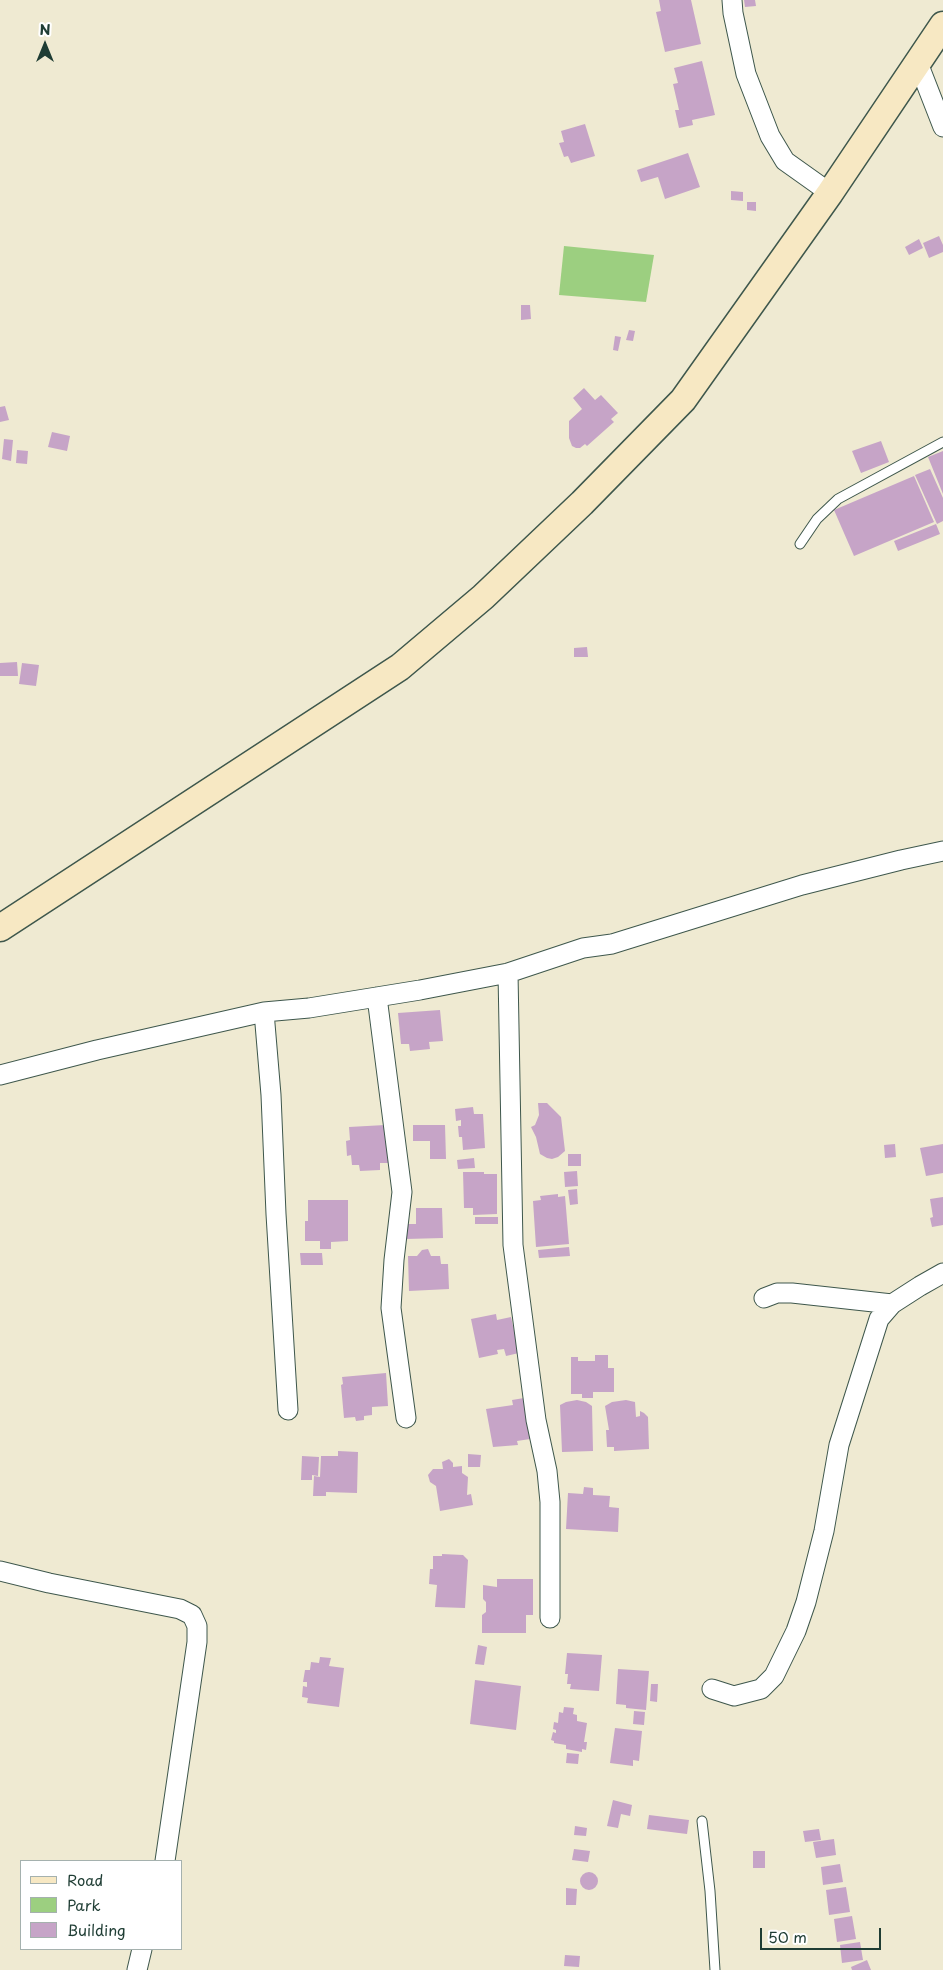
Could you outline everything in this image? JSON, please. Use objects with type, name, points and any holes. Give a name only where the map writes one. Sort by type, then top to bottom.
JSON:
[{"type":"street","points":[[732,0],[746,74],[770,136],[785,161],[830,194]]},
{"type":"street","points":[[0,928],[400,667],[483,597],[582,503],[683,400],[830,194],[943,25]]},
{"type":"street","points":[[918,62],[943,127]]},
{"type":"street","points":[[0,1075],[97,1050],[264,1012],[309,1008],[508,973],[583,948],[612,944],[802,885],[943,851]]},
{"type":"street","points":[[508,973],[513,1245],[535,1410],[550,1502],[550,1618]]},
{"type":"street","points":[[376,996],[402,1192],[394,1260],[392,1308],[406,1418]]},
{"type":"street","points":[[264,1012],[271,1095],[288,1410]]},
{"type":"street","points":[[712,1689],[734,1696],[761,1688],[774,1676],[785,1657],[796,1631],[815,1572],[842,1435],[879,1319],[892,1304],[943,1273]]},
{"type":"street","points":[[764,1298],[776,1293],[792,1293],[892,1304]]},
{"type":"street","points":[[0,1571],[180,1609],[192,1615],[197,1626],[197,1642],[165,1860]]},
{"type":"street","points":[[137,1970],[142,1950]]},
{"type":"lane","points":[[800,544],[817,519],[838,499],[943,442]]},
{"type":"lane","points":[[702,1821],[710,1891],[715,1970]]},
{"type":"green space","points":[[564,246],[654,255],[646,302],[559,295]]},
{"type":"building","points":[[659,0],[691,0],[701,44],[665,52],[656,12],[661,11]]},
{"type":"building","points":[[744,0],[755,0],[756,6],[745,7]]},
{"type":"building","points":[[702,61],[715,115],[692,120],[693,125],[679,128],[675,110],[679,110],[673,84],[678,83],[674,68]]},
{"type":"building","points":[[585,124],[595,156],[571,163],[568,156],[564,157],[559,143],[564,142],[561,131]]},
{"type":"building","points":[[688,153],[700,187],[665,199],[658,177],[641,182],[637,170]]},
{"type":"building","points":[[731,191],[743,192],[743,201],[731,200]]},
{"type":"building","points":[[747,202],[756,202],[756,211],[747,210]]},
{"type":"building","points":[[939,236],[943,245],[943,252],[929,258],[923,243]]},
{"type":"building","points":[[919,239],[923,248],[909,255],[905,247]]},
{"type":"building","points":[[521,305],[530,305],[531,319],[521,320]]},
{"type":"building","points":[[629,330],[635,331],[633,341],[626,340]]},
{"type":"building","points":[[615,336],[621,337],[618,351],[613,350]]},
{"type":"building","points":[[584,388],[595,400],[601,395],[618,413],[611,419],[614,422],[587,446],[585,444],[580,448],[576,448],[572,446],[569,438],[569,421],[582,409],[573,398]]},
{"type":"building","points":[[5,406],[9,420],[0,422],[0,407]]},
{"type":"building","points":[[52,432],[70,436],[67,451],[48,447]]},
{"type":"building","points":[[4,439],[13,440],[11,461],[2,459]]},
{"type":"building","points":[[881,441],[889,462],[861,473],[852,451]]},
{"type":"building","points":[[17,450],[28,451],[27,464],[16,463]]},
{"type":"building","points":[[943,451],[943,494],[928,457]]},
{"type":"building","points":[[930,469],[943,498],[943,521],[937,524],[915,475]]},
{"type":"building","points":[[914,476],[934,522],[854,556],[834,510]]},
{"type":"building","points":[[936,524],[940,534],[898,551],[894,541]]},
{"type":"building","points":[[587,647],[588,657],[574,657],[574,648]]},
{"type":"building","points":[[17,662],[18,676],[0,676],[0,663]]},
{"type":"building","points":[[22,663],[39,665],[36,686],[19,684]]},
{"type":"building","points":[[440,1010],[443,1041],[429,1042],[430,1049],[410,1051],[409,1044],[401,1044],[398,1013]]},
{"type":"building","points":[[538,1103],[547,1103],[561,1117],[565,1151],[552,1159],[540,1154],[536,1137],[531,1127],[535,1125],[539,1115]]},
{"type":"building","points":[[473,1107],[474,1114],[483,1114],[485,1148],[463,1150],[462,1137],[459,1137],[458,1126],[461,1126],[461,1120],[456,1121],[455,1109]]},
{"type":"building","points":[[385,1125],[388,1163],[380,1163],[380,1170],[360,1171],[359,1165],[352,1165],[351,1155],[347,1156],[346,1141],[350,1140],[349,1127]]},
{"type":"building","points":[[413,1125],[445,1125],[446,1159],[430,1159],[430,1141],[413,1141]]},
{"type":"building","points":[[895,1144],[896,1157],[885,1158],[884,1145]]},
{"type":"building","points":[[943,1144],[943,1173],[926,1176],[920,1148]]},
{"type":"building","points":[[568,1154],[581,1154],[581,1166],[568,1166]]},
{"type":"building","points":[[474,1158],[475,1168],[458,1169],[457,1160]]},
{"type":"building","points":[[577,1171],[578,1186],[565,1187],[564,1172]]},
{"type":"building","points":[[463,1172],[497,1174],[497,1214],[473,1215],[473,1208],[464,1208]]},
{"type":"building","points":[[577,1189],[578,1204],[570,1205],[568,1190]]},
{"type":"building","points":[[558,1194],[558,1197],[565,1196],[569,1244],[536,1247],[533,1201],[541,1200],[540,1196]]},
{"type":"building","points":[[943,1197],[943,1225],[932,1227],[930,1218],[933,1217],[930,1199]]},
{"type":"building","points":[[308,1200],[348,1200],[348,1241],[331,1242],[331,1249],[320,1249],[320,1241],[305,1241],[305,1221],[308,1221]]},
{"type":"building","points":[[416,1208],[442,1208],[443,1238],[406,1239],[406,1224],[416,1224]]},
{"type":"building","points":[[475,1217],[498,1217],[498,1224],[475,1224]]},
{"type":"building","points":[[569,1247],[570,1256],[539,1258],[538,1250]]},
{"type":"building","points":[[428,1249],[431,1256],[440,1256],[441,1264],[448,1264],[449,1289],[409,1291],[408,1256],[417,1256],[422,1250]]},
{"type":"building","points":[[300,1253],[322,1253],[323,1265],[301,1265]]},
{"type":"building","points":[[496,1314],[497,1320],[511,1317],[519,1353],[506,1356],[504,1349],[497,1350],[498,1354],[479,1358],[471,1319]]},
{"type":"building","points":[[595,1355],[608,1355],[608,1368],[614,1368],[614,1392],[593,1392],[593,1398],[582,1398],[582,1394],[571,1394],[571,1357],[578,1357],[578,1361],[595,1361]]},
{"type":"building","points":[[386,1373],[388,1406],[372,1407],[372,1415],[364,1416],[364,1420],[356,1421],[355,1417],[344,1418],[342,1377]]},
{"type":"building","points":[[524,1398],[530,1439],[517,1441],[518,1445],[493,1447],[486,1409],[513,1405],[512,1400]]},
{"type":"building","points":[[577,1400],[592,1406],[593,1451],[562,1452],[560,1405]]},
{"type":"building","points":[[626,1400],[635,1402],[636,1417],[640,1416],[640,1411],[648,1417],[649,1449],[614,1451],[614,1447],[607,1447],[606,1430],[609,1430],[605,1406],[612,1402]]},
{"type":"building","points":[[338,1451],[358,1452],[357,1493],[326,1492],[326,1496],[313,1496],[314,1476],[320,1477],[321,1456],[338,1456]]},
{"type":"building","points":[[468,1454],[481,1455],[480,1467],[468,1467]]},
{"type":"building","points":[[302,1456],[319,1457],[318,1476],[312,1475],[312,1480],[301,1480]]},
{"type":"building","points":[[449,1459],[453,1463],[453,1467],[462,1466],[462,1473],[468,1477],[467,1495],[471,1494],[473,1505],[440,1511],[436,1486],[430,1482],[428,1475],[433,1469],[443,1469],[442,1462]]},
{"type":"building","points":[[584,1487],[593,1488],[593,1495],[610,1496],[609,1507],[619,1508],[618,1532],[566,1529],[568,1493],[583,1494]]},
{"type":"building","points":[[442,1554],[463,1555],[468,1560],[465,1608],[435,1607],[437,1585],[429,1584],[430,1569],[433,1569],[433,1556],[442,1556]]},
{"type":"building","points":[[497,1579],[533,1579],[533,1615],[526,1615],[526,1633],[482,1633],[482,1615],[486,1612],[486,1602],[483,1599],[483,1585],[497,1587]]},
{"type":"building","points":[[478,1645],[487,1647],[484,1665],[475,1664]]},
{"type":"building","points":[[567,1653],[602,1655],[599,1691],[570,1689],[571,1684],[567,1684],[568,1674],[565,1674]]},
{"type":"building","points":[[320,1657],[331,1658],[329,1666],[344,1668],[339,1707],[307,1703],[308,1698],[302,1697],[303,1686],[307,1687],[307,1682],[303,1682],[305,1670],[310,1670],[311,1662],[319,1663]]},
{"type":"building","points":[[618,1669],[649,1671],[646,1710],[626,1708],[626,1705],[616,1704]]},
{"type":"building","points":[[475,1680],[521,1686],[516,1730],[470,1724]]},
{"type":"building","points":[[651,1684],[658,1684],[657,1702],[650,1701]]},
{"type":"building","points":[[564,1707],[574,1708],[573,1714],[577,1715],[577,1721],[587,1723],[584,1742],[587,1742],[586,1750],[582,1749],[582,1752],[566,1749],[566,1745],[554,1743],[551,1740],[553,1732],[556,1733],[556,1730],[553,1729],[554,1722],[558,1723],[559,1712],[563,1713]]},
{"type":"building","points":[[634,1711],[645,1712],[644,1725],[633,1724]]},
{"type":"building","points":[[615,1728],[642,1731],[639,1761],[633,1760],[633,1766],[610,1763]]},
{"type":"building","points":[[567,1753],[579,1754],[578,1764],[566,1763]]},
{"type":"building","points":[[613,1800],[632,1805],[630,1816],[621,1814],[618,1828],[607,1826]]},
{"type":"building","points":[[649,1815],[689,1820],[687,1834],[647,1829]]},
{"type":"building","points":[[575,1826],[587,1828],[586,1836],[574,1835]]},
{"type":"building","points":[[819,1829],[821,1840],[805,1842],[803,1831]]},
{"type":"building","points":[[834,1839],[836,1855],[816,1858],[813,1842]]},
{"type":"building","points":[[574,1849],[590,1851],[588,1862],[572,1860]]},
{"type":"building","points":[[753,1851],[765,1851],[765,1868],[753,1868]]},
{"type":"building","points":[[840,1864],[843,1882],[823,1885],[821,1867]]},
{"type":"building","points":[[589,1872],[595,1875],[598,1881],[595,1887],[589,1890],[583,1887],[580,1881],[583,1875]]},
{"type":"building","points":[[846,1887],[850,1912],[829,1915],[826,1890]]},
{"type":"building","points":[[566,1888],[577,1889],[576,1905],[566,1905]]},
{"type":"building","points":[[852,1916],[856,1939],[837,1942],[834,1919]]},
{"type":"building","points":[[860,1942],[863,1960],[842,1963],[840,1945]]},
{"type":"building","points":[[565,1955],[580,1956],[579,1967],[564,1966]]},
{"type":"building","points":[[867,1960],[871,1970],[852,1970],[851,1967]]}]
